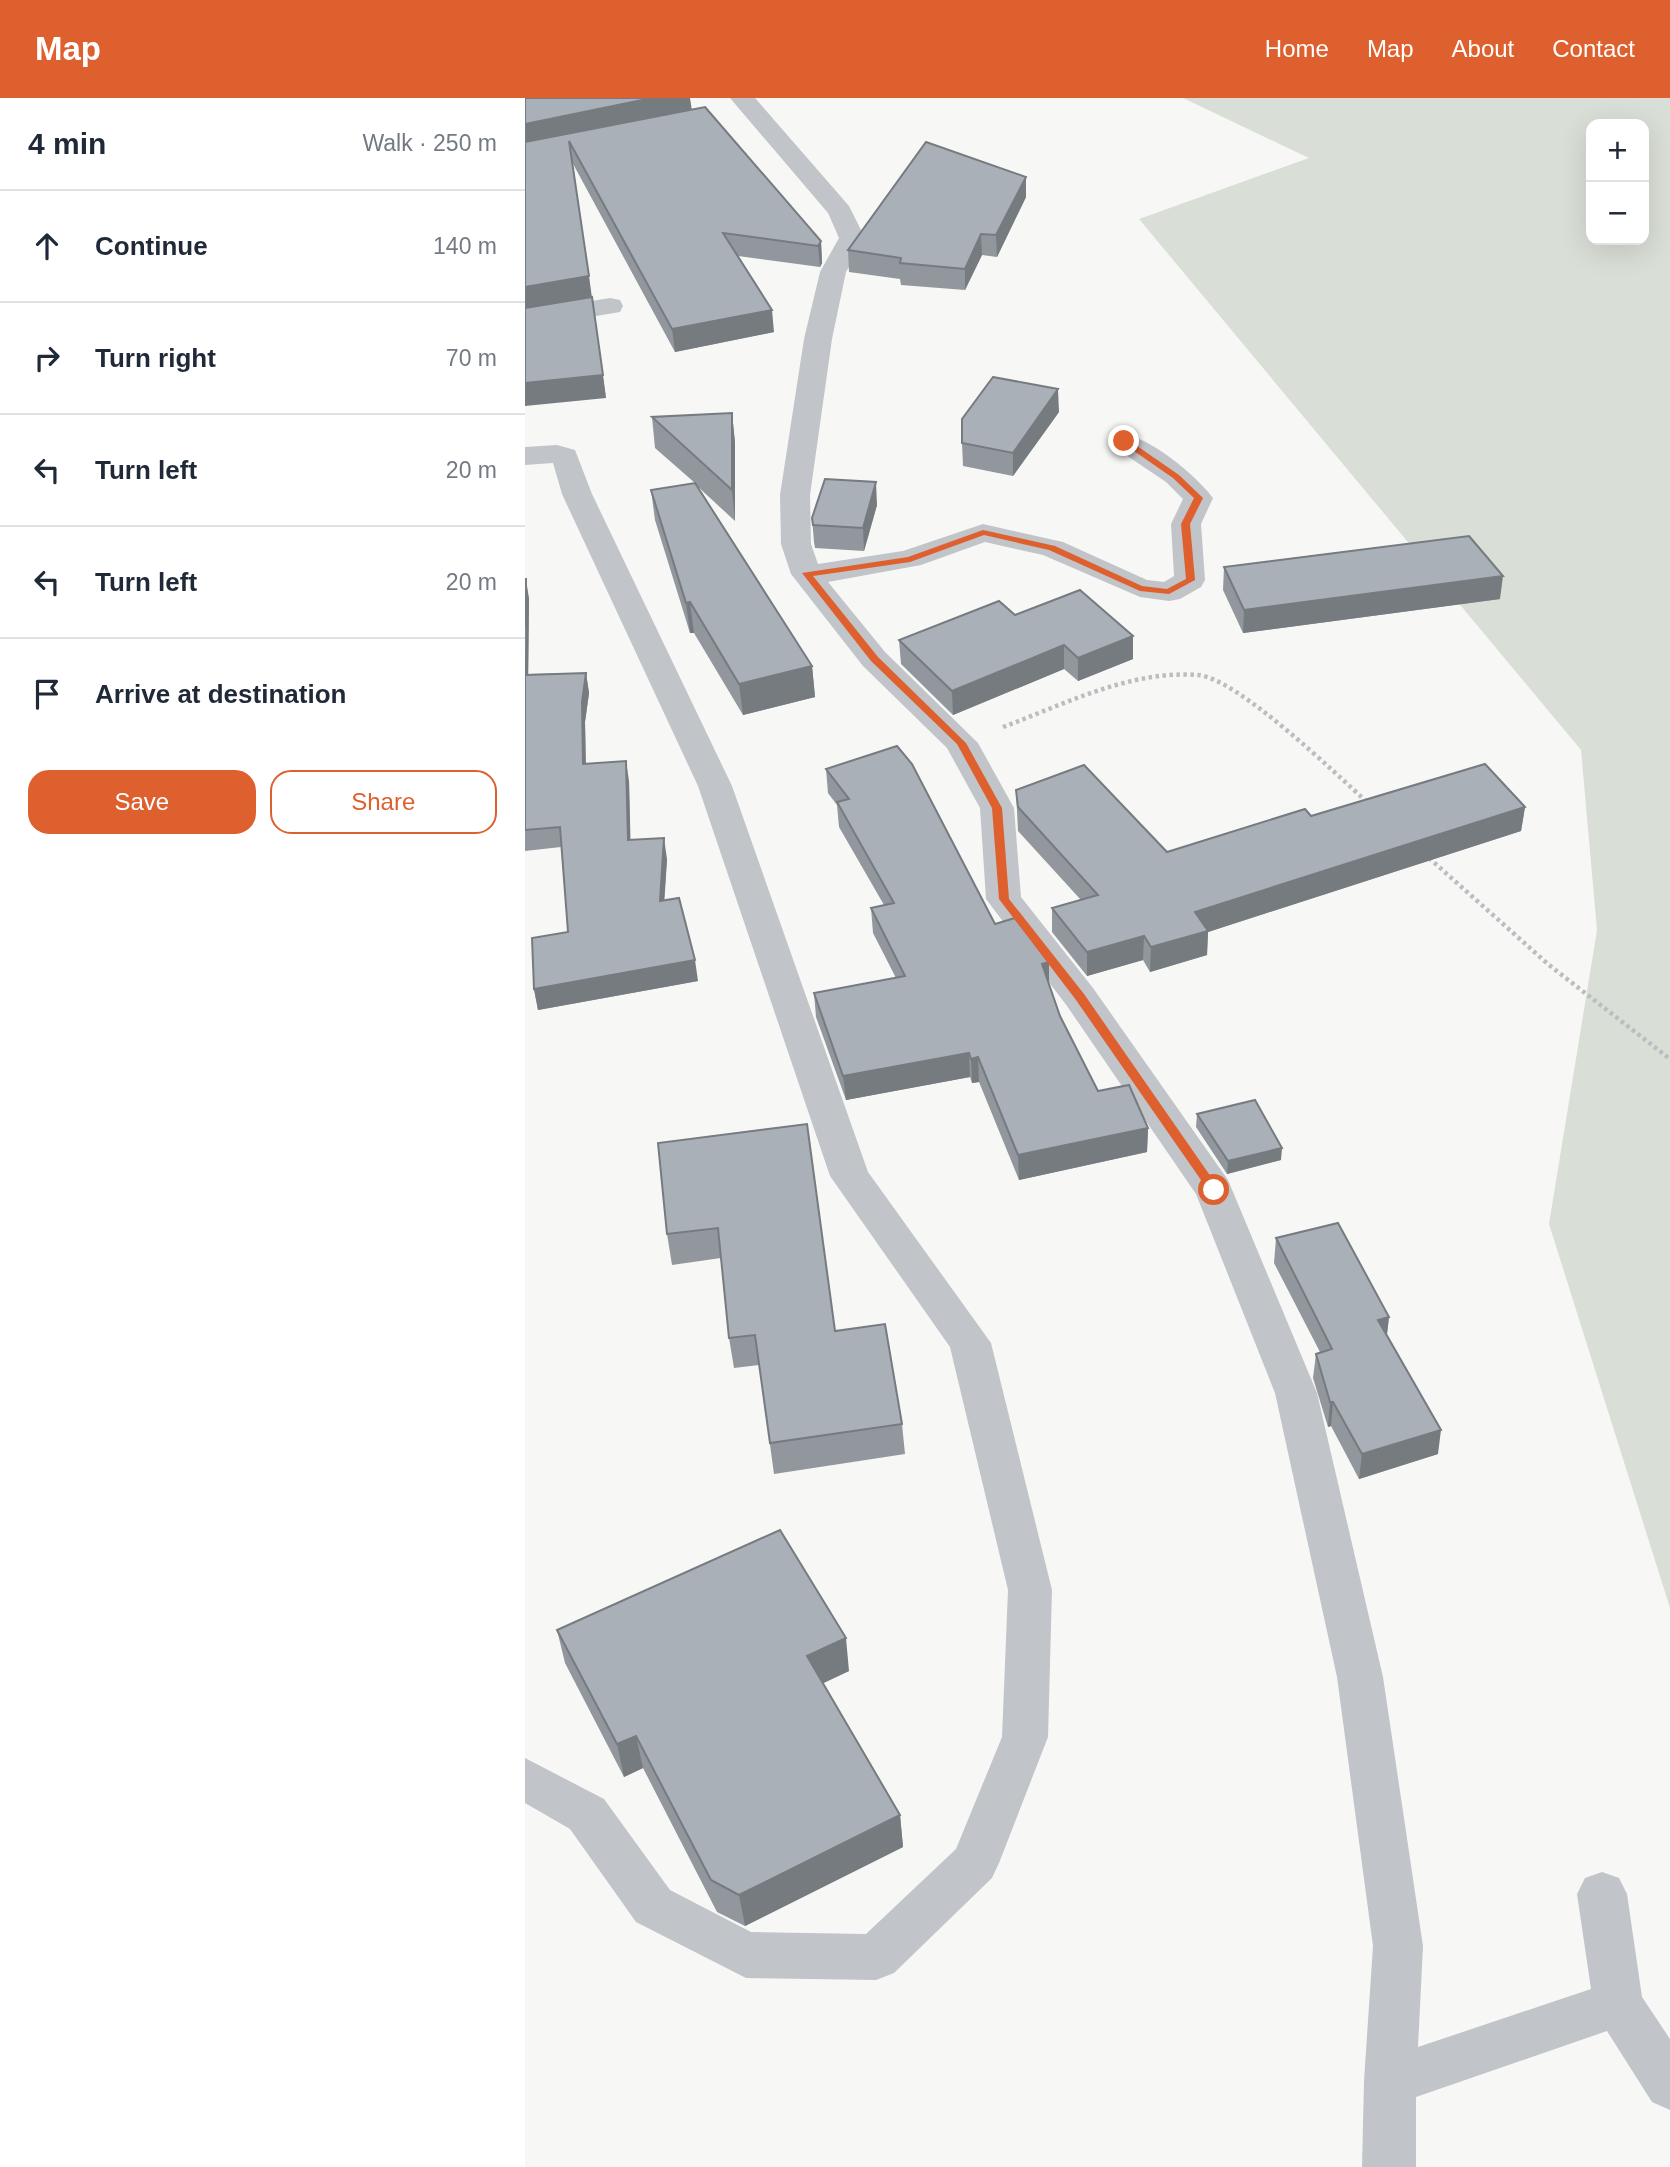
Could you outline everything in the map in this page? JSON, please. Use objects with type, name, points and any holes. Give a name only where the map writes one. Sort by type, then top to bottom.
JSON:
[{"type":"street","points":[[741,109],[840,211],[852,238],[833,272],[803,423],[795,495],[796,544],[806,573],[874,659],[961,743],[997,808],[1004,899],[1080,997],[1214,1190],[1296,1393],[1360,1677],[1398,1946],[1390,2081],[1389,2167]]},
{"type":"street","points":[[525,320],[610,306]]},
{"type":"street","points":[[806,573],[847,570],[910,559],[983,533],[1052,548],[1140,588],[1169,592],[1190,580],[1185,524],[1198,498],[1176,476],[1124,441]]},
{"type":"street","points":[[525,456],[565,456],[577,494],[715,786],[850,1176],[969,1343],[1030,1590],[1025,1737],[975,1863],[876,1957],[746,1955],[653,1906],[587,1814],[525,1779]]},
{"type":"street","points":[[1602,1894],[1618,2004],[1670,2085]]},
{"type":"street","points":[[1390,2081],[1618,2004]]},
{"type":"path","points":[[961,743],[1125,681],[1201,675],[1232,689],[1307,748],[1375,810]]},
{"type":"path","points":[[1425,853],[1549,965],[1670,1059]]},
{"type":"shaded area","points":[[1183,98],[1670,98],[1670,1608],[1549,1224],[1597,930],[1581,750],[1139,219],[1309,158]]},
{"type":"building","points":[[525,98],[652,98],[525,124]]},
{"type":"building","points":[[705,107],[821,241],[818,246],[723,233],[772,310],[672,329],[569,141],[589,276],[525,287],[525,142]]},
{"type":"building","points":[[926,142],[1026,177],[996,235],[981,234],[965,269],[900,263],[901,258],[848,250]]},
{"type":"building","points":[[592,297],[603,375],[525,383],[525,308]]},
{"type":"building","points":[[993,377],[1058,389],[1013,453],[962,443],[962,419]]},
{"type":"building","points":[[732,413],[732,490],[652,417]]},
{"type":"building","points":[[825,479],[876,482],[863,528],[813,525],[812,518]]},
{"type":"building","points":[[695,483],[812,666],[739,684],[690,602],[686,603],[651,490]]},
{"type":"building","points":[[1469,536],[1503,576],[1244,610],[1224,567]]},
{"type":"building","points":[[1080,590],[1133,636],[1078,658],[1064,645],[952,691],[899,640],[999,601],[1015,615]]},
{"type":"building","points":[[586,673],[582,702],[583,764],[626,761],[628,840],[664,838],[660,901],[679,898],[695,960],[534,989],[532,938],[568,932],[560,827],[525,830],[525,675]]},
{"type":"building","points":[[897,746],[912,764],[995,924],[1015,918],[1049,962],[1042,964],[1060,1016],[1098,1091],[1129,1085],[1148,1128],[1018,1155],[978,1057],[971,1059],[969,1053],[843,1076],[814,993],[905,976],[871,908],[894,903],[837,802],[849,799],[826,769]]},
{"type":"building","points":[[1485,764],[1525,807],[1195,912],[1208,931],[1151,947],[1144,936],[1087,952],[1052,908],[1098,895],[1018,807],[1016,790],[1084,765],[1167,852],[1305,809],[1311,816]]},
{"type":"building","points":[[1255,1100],[1282,1148],[1228,1161],[1197,1114]]},
{"type":"building","points":[[807,1124],[835,1331],[885,1324],[902,1424],[770,1443],[755,1335],[729,1338],[718,1228],[667,1234],[658,1143]]},
{"type":"building","points":[[1338,1223],[1389,1317],[1378,1320],[1441,1430],[1362,1454],[1333,1402],[1330,1402],[1316,1354],[1332,1349],[1276,1238]]},
{"type":"building","points":[[780,1530],[846,1638],[807,1656],[900,1815],[739,1895],[711,1880],[636,1736],[617,1744],[557,1630]]},
{"type":"route","points":[[1124,441],[1176,476],[1198,498],[1185,524],[1190,580],[1169,592],[1140,588],[1052,548],[983,533],[910,559],[847,570],[806,573],[874,659],[961,743],[997,808],[1004,899],[1080,997],[1214,1190]]}]
